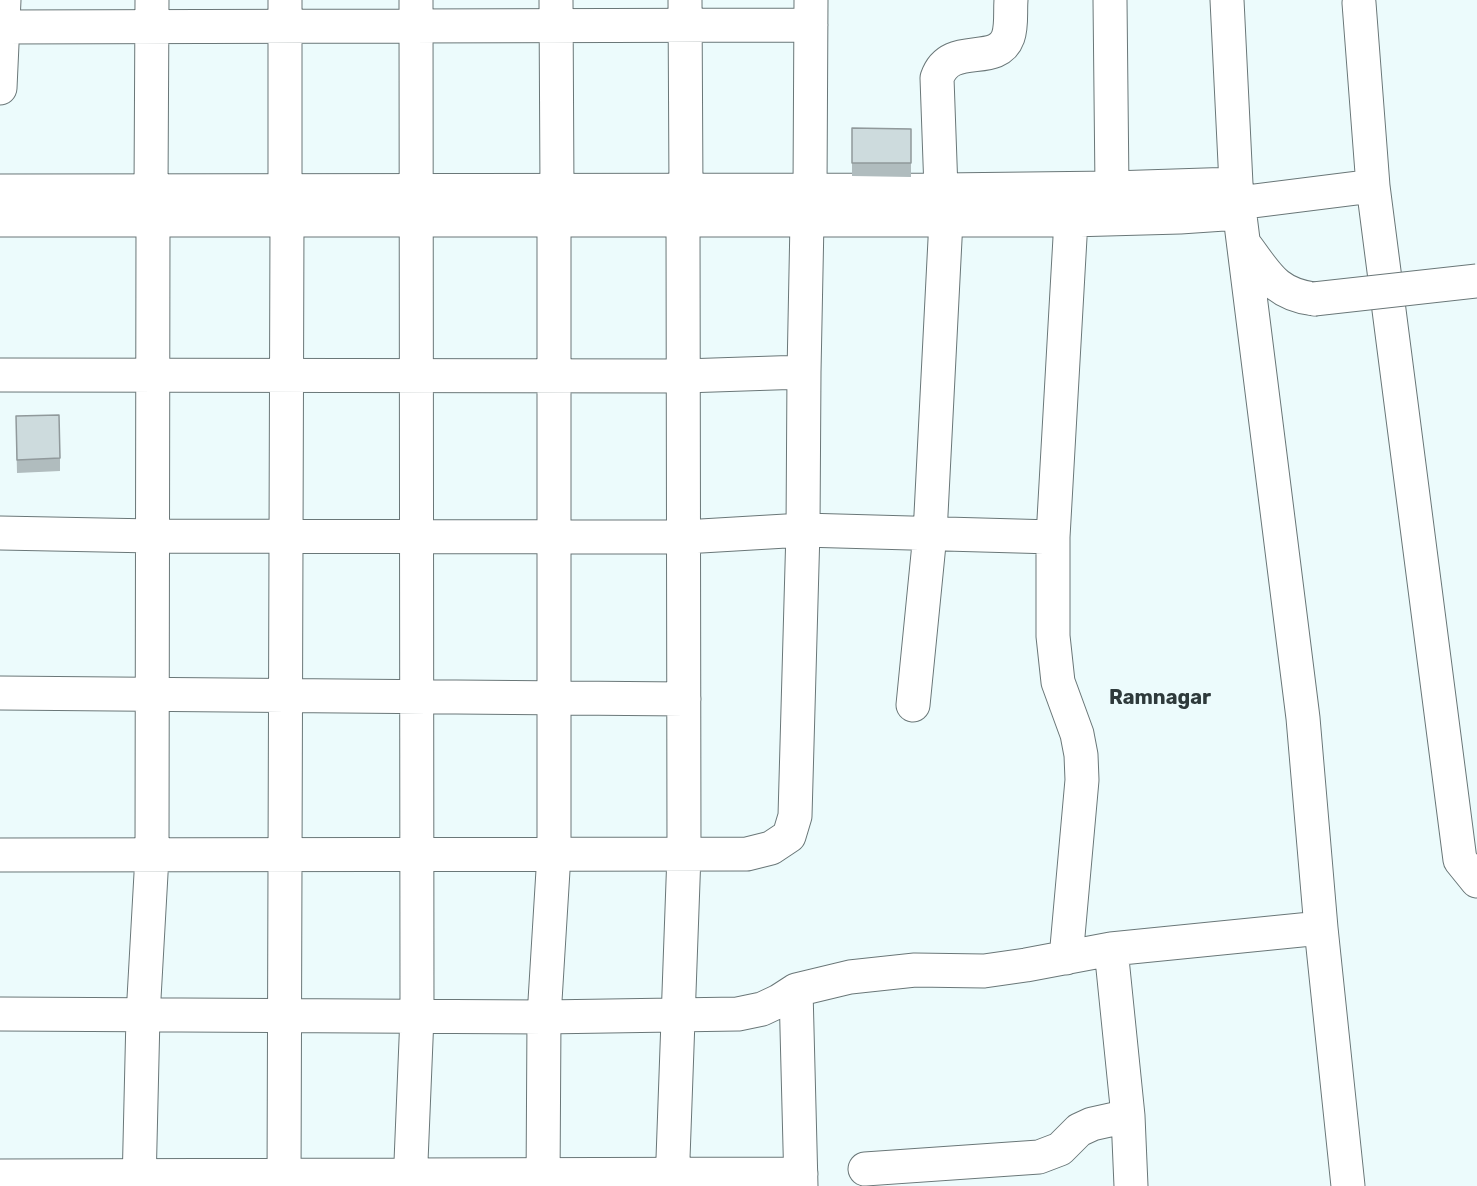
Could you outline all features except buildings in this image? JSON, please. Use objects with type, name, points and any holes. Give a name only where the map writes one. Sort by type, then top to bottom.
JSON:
[{"type":"street","points":[[913,705],[930,534],[944,205],[937,78],[940,68],[946,62],[999,49],[1008,39],[1011,0]]},
{"type":"street","points":[[1110,0],[1112,189]]},
{"type":"street","points":[[1227,0],[1239,211],[1304,718],[1321,928],[1348,1186]]},
{"type":"street","points":[[1359,3],[1373,186],[1461,860],[1477,881]]},
{"type":"street","points":[[672,1180],[684,854],[685,12]]},
{"type":"street","points":[[0,88],[2,18],[152,13],[811,12],[803,530],[795,816],[789,836],[771,848],[747,854],[0,855]]},
{"type":"street","points":[[139,1180],[152,856],[152,13]]},
{"type":"street","points":[[284,1180],[287,376],[285,13]]},
{"type":"street","points":[[410,1181],[417,1016],[416,13]]},
{"type":"street","points":[[543,1180],[544,1017],[554,854],[556,13]]},
{"type":"street","points":[[0,191],[152,205],[684,205],[810,189],[1071,220],[1180,217],[1239,211],[1373,186]]},
{"type":"street","points":[[684,205],[807,221],[1112,189],[1239,211]]},
{"type":"street","points":[[0,220],[152,205]]},
{"type":"street","points":[[1239,211],[1271,280],[1284,291],[1297,297],[1314,299],[1477,281]]},
{"type":"street","points":[[1066,958],[1082,780],[1077,734],[1056,671],[1053,636],[1053,537],[1071,220]]},
{"type":"street","points":[[0,375],[684,376],[804,372]]},
{"type":"street","points":[[0,533],[153,536],[684,537],[803,530],[1053,537]]},
{"type":"street","points":[[0,693],[684,699]]},
{"type":"street","points":[[0,1014],[544,1017],[738,1014],[762,1009],[796,990],[850,977],[915,970],[984,970],[1111,949],[1321,928]]},
{"type":"street","points":[[1111,949],[1128,1116],[1131,1186]]},
{"type":"street","points":[[0,1176],[139,1180],[801,1180],[796,990]]},
{"type":"street","points":[[865,1169],[1039,1157],[1060,1149],[1079,1130],[1092,1124],[1128,1116]]},
{"type":"district","name":"Ramnagar","points":[[1160,698]]}]
